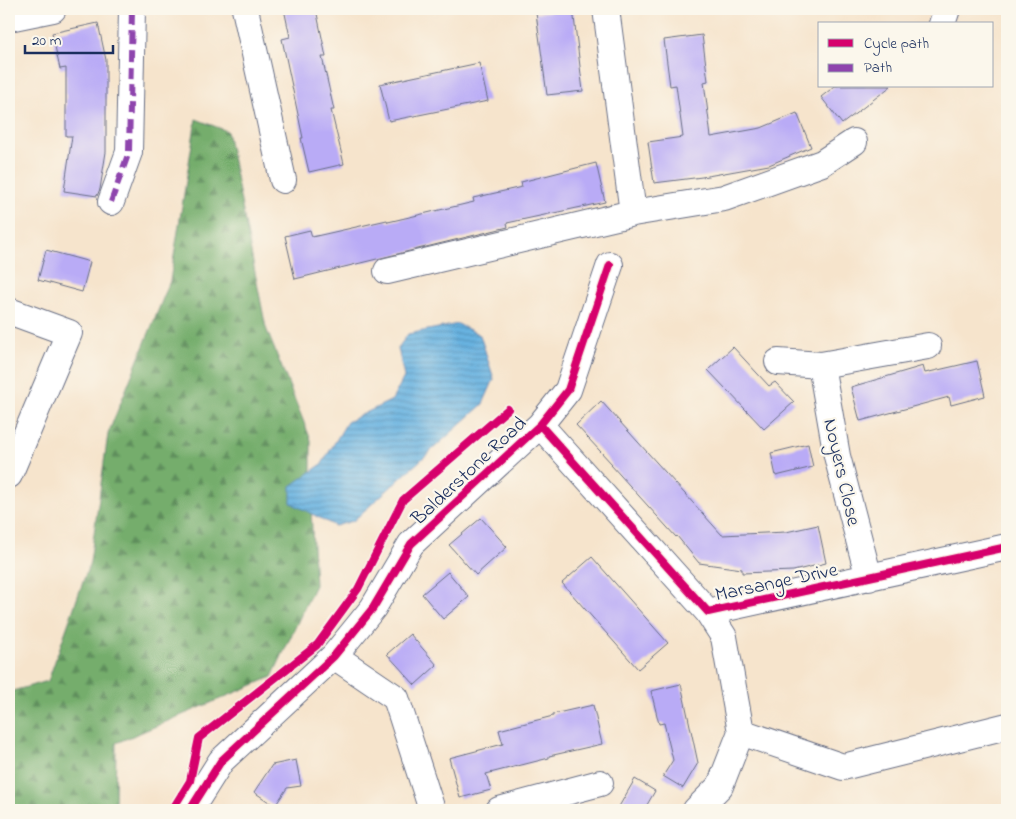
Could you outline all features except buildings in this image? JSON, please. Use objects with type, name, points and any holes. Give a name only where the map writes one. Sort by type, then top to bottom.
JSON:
[{"type":"street","points":[[9,18],[53,9]]},
{"type":"street","points":[[111,202],[129,152],[132,9]]},
{"type":"street","points":[[245,9],[283,180]]},
{"type":"street","points":[[606,9],[633,213]]},
{"type":"street","points":[[943,22],[948,9]]},
{"type":"street","points":[[387,271],[633,213],[724,198],[822,162],[854,142]]},
{"type":"street","name":"Balderstone Road","points":[[190,810],[221,761],[334,656],[374,608],[411,544],[540,425],[568,390],[610,265]]},
{"type":"street","points":[[9,311],[69,333],[9,475]]},
{"type":"street","points":[[778,362],[821,365],[928,346]]},
{"type":"street","name":"Noyers Close","points":[[821,365],[837,456],[869,578]]},
{"type":"street","name":"Marsange Drive","points":[[540,425],[708,612],[1007,547]]},
{"type":"street","points":[[696,810],[720,786],[741,732],[724,637],[708,612]]},
{"type":"street","points":[[334,656],[396,698],[432,810]]},
{"type":"street","points":[[741,732],[843,768],[1007,726]]},
{"type":"street","points":[[499,810],[600,782]]},
{"type":"green space","points":[[196,119],[227,131],[266,328],[311,440],[311,509],[315,585],[272,677],[116,743],[115,810],[9,810],[9,692],[48,681],[90,562],[108,434],[170,281]]},
{"type":"water","points":[[458,324],[480,335],[494,379],[483,404],[353,521],[335,526],[291,503],[291,486],[322,464],[347,422],[392,400],[404,377],[398,348],[408,334]]},
{"type":"marked path","points":[[111,202],[129,152],[132,9]]},
{"type":"cycle path","points":[[190,810],[221,761],[334,656],[373,608],[411,544],[540,425],[568,390],[610,265]]},
{"type":"cycle path","points":[[172,810],[190,781],[199,738],[317,645],[358,589],[403,500],[508,409]]},
{"type":"cycle path","points":[[540,425],[708,612],[1007,547]]}]
